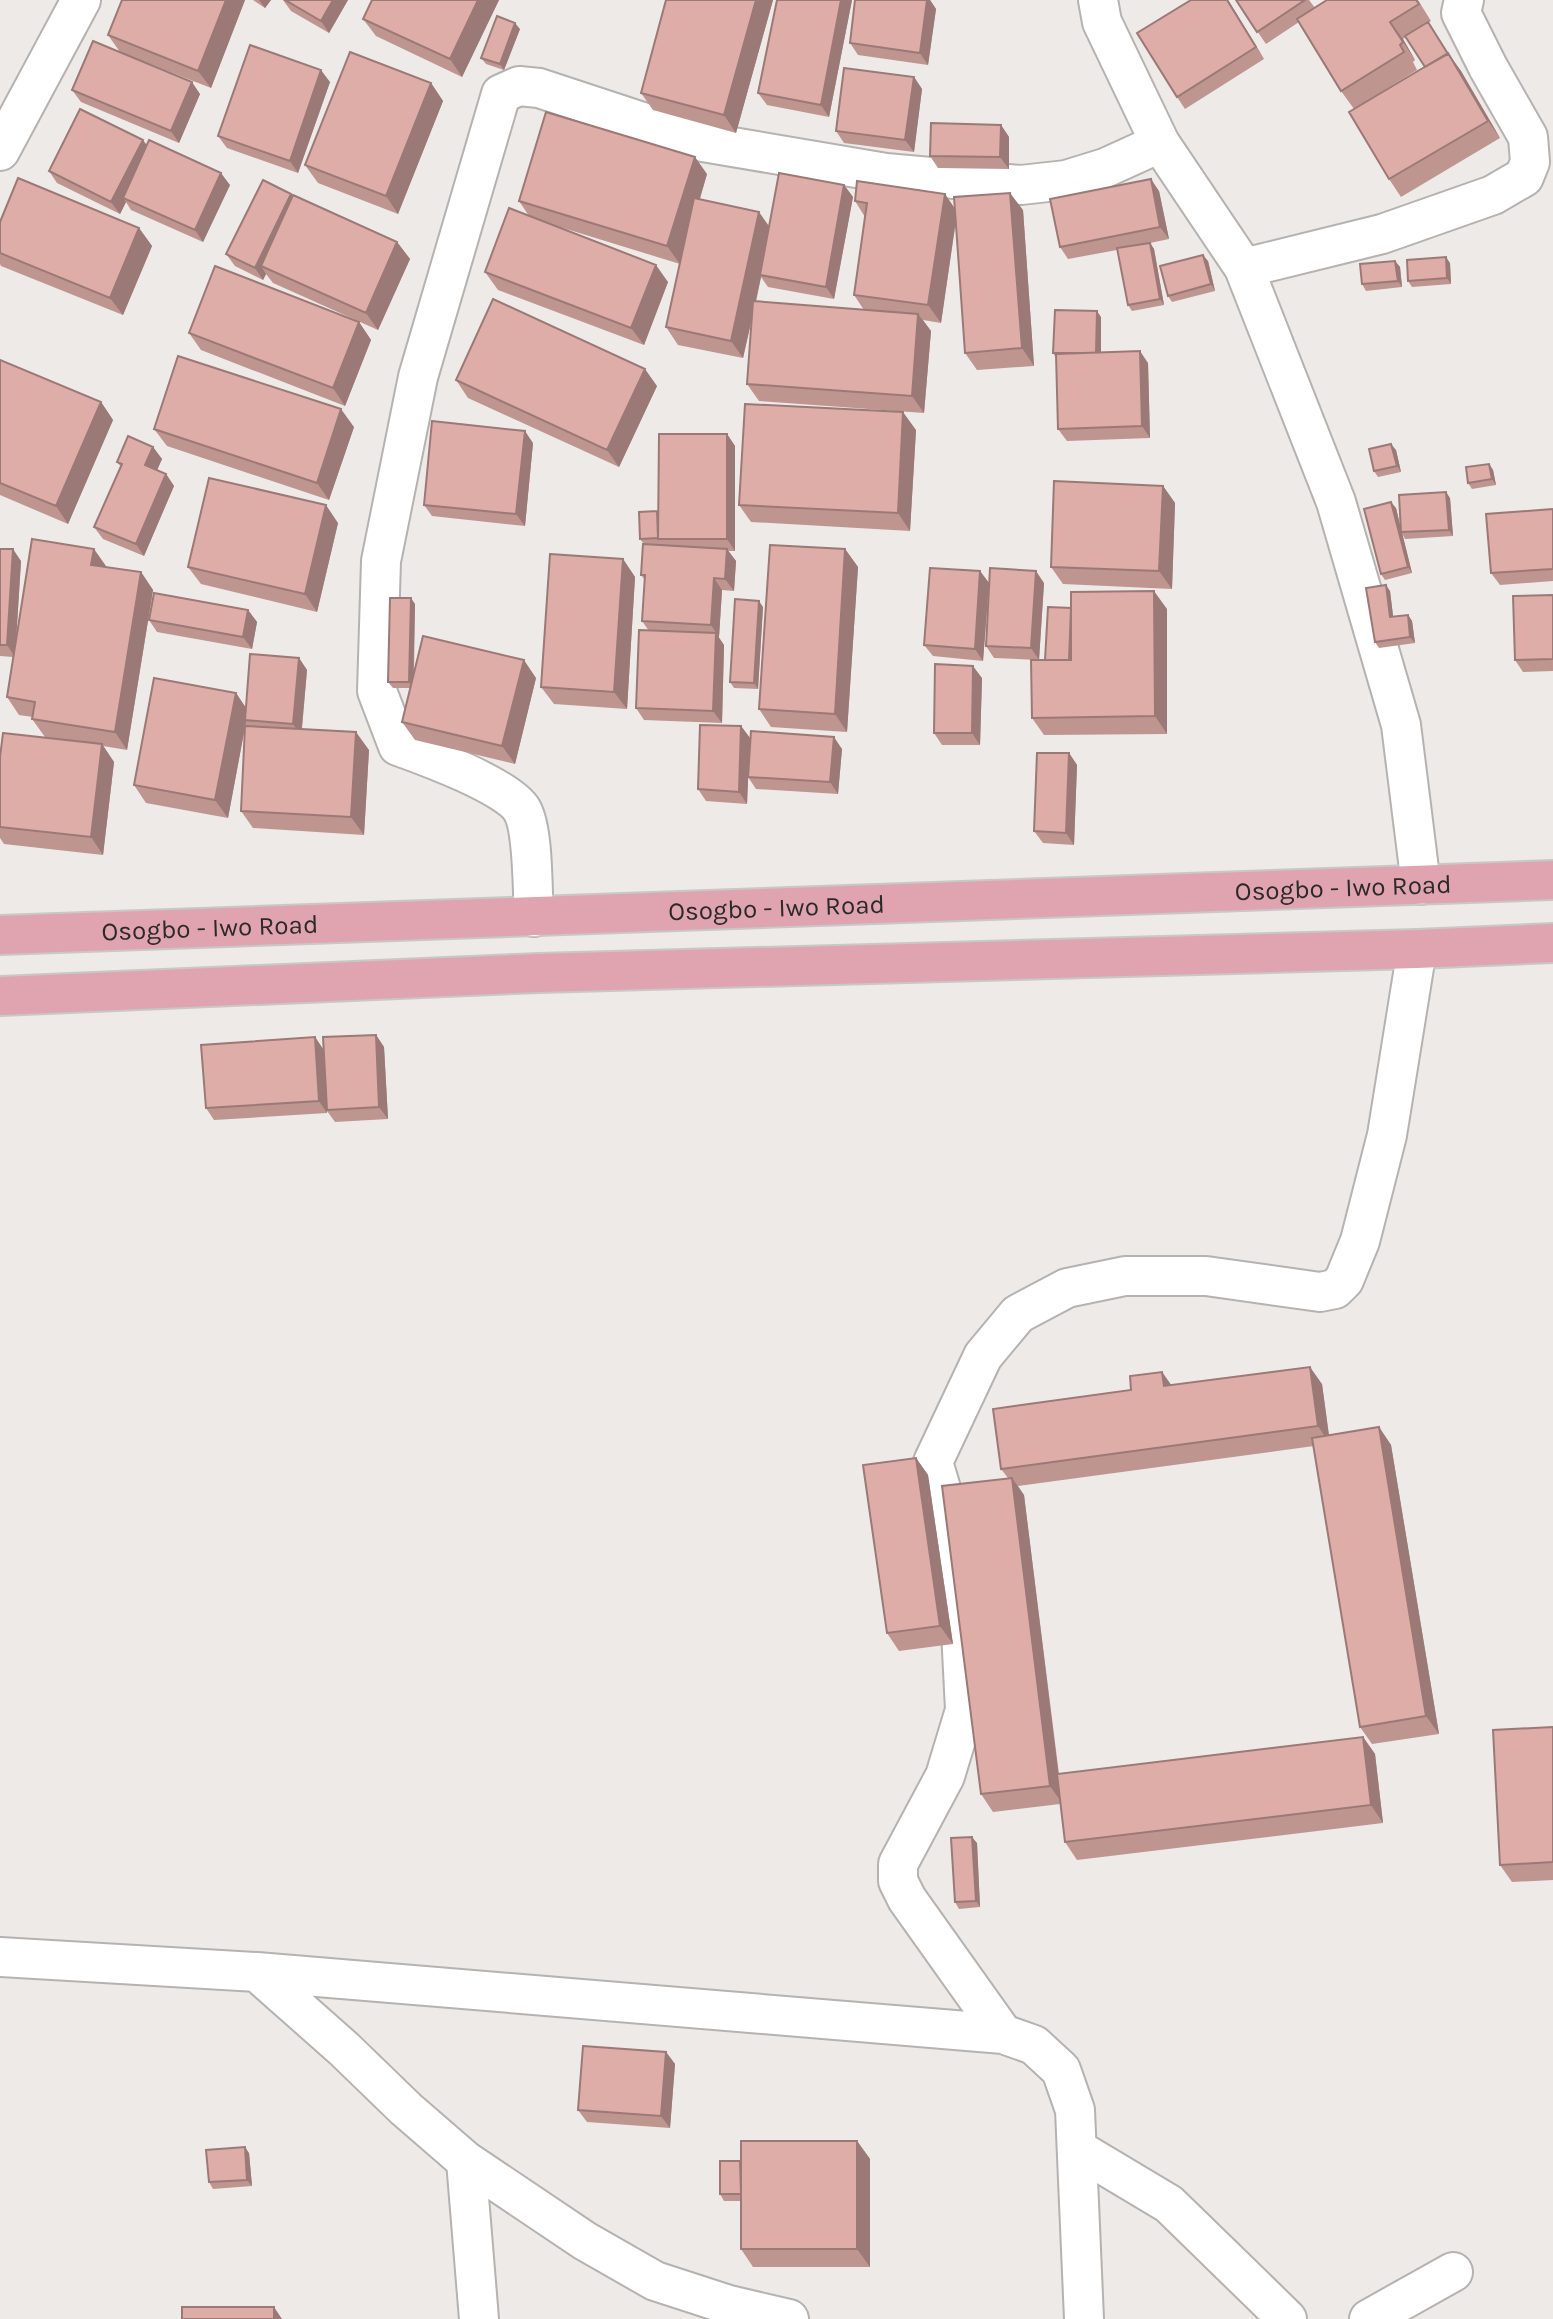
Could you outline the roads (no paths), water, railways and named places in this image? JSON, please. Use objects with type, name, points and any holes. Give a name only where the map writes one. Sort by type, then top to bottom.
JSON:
[{"type":"main road","name":"Osogbo - Iwo Road","points":[[0,935],[1553,880]]},
{"type":"main road","points":[[0,996],[539,973],[1553,943]]},
{"type":"street","points":[[0,151],[81,0]]},
{"type":"street","points":[[1098,0],[1102,22],[1160,143],[1244,268],[1336,502],[1401,725],[1421,885]]},
{"type":"street","points":[[1244,268],[1382,234],[1493,195],[1524,177],[1530,162],[1528,137],[1461,13],[1464,0]]},
{"type":"street","points":[[534,917],[528,829],[522,810],[510,797],[447,763],[398,746],[377,691],[381,561],[418,377],[501,94],[519,86],[539,88],[703,142],[886,173],[1021,185],[1066,180],[1105,168],[1160,143]]},
{"type":"street","points":[[1003,2034],[907,1899],[898,1881],[898,1864],[946,1776],[965,1710],[960,1611],[948,1512],[933,1462],[983,1356],[1018,1314],[1067,1287],[1125,1276],[1206,1276],[1320,1292],[1335,1289],[1345,1280],[1360,1241],[1387,1135],[1417,948]]},
{"type":"street","points":[[0,1957],[257,1972],[1003,2034],[1034,2045],[1061,2070],[1075,2110],[1084,2319]]},
{"type":"street","points":[[257,1972],[466,2161],[585,2241],[655,2281],[729,2305],[789,2319]]},
{"type":"street","points":[[1077,2149],[1169,2204],[1287,2319]]},
{"type":"street","points":[[466,2161],[479,2319]]},
{"type":"street","points":[[1369,2319],[1453,2272]]}]
